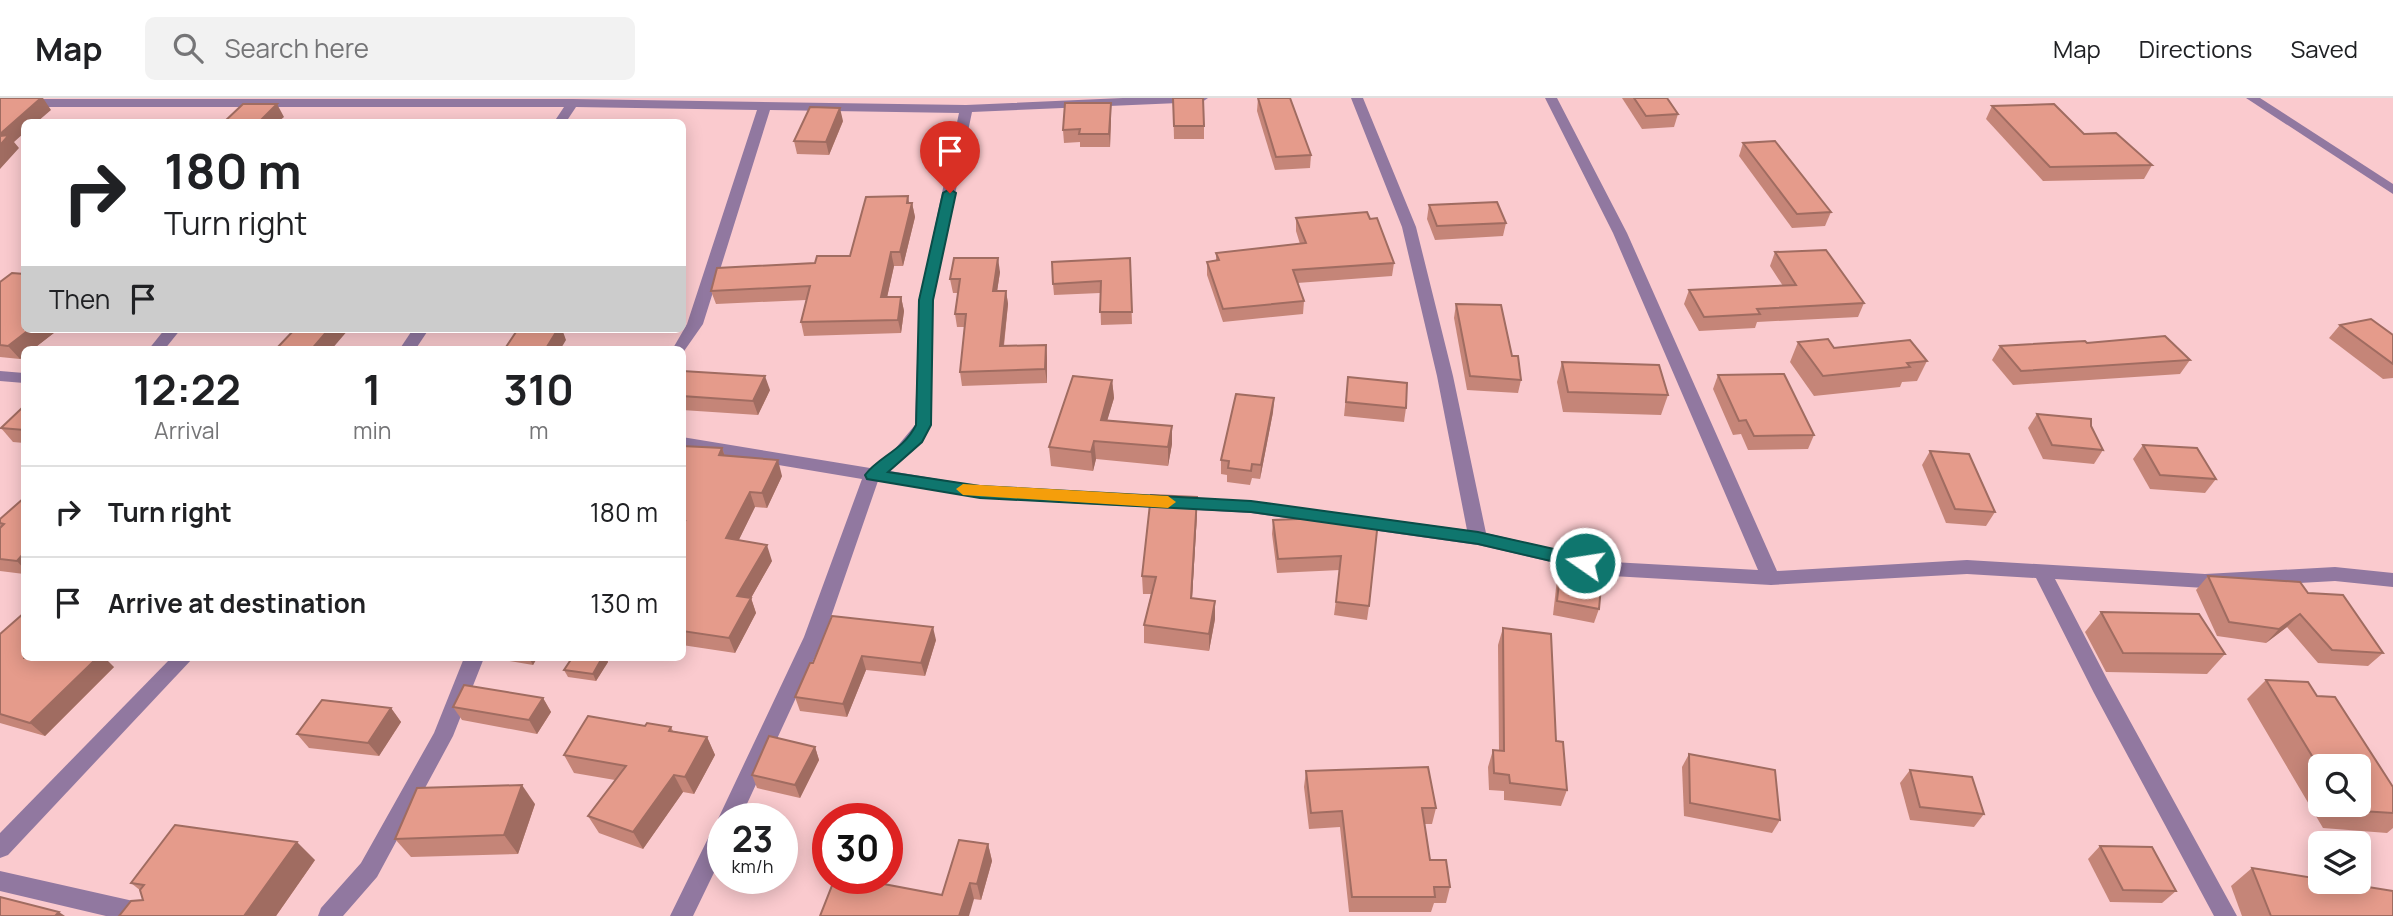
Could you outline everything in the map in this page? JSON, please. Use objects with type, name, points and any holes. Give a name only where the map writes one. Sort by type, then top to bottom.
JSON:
[{"type":"street","points":[[0,103],[112,101],[354,105],[540,100],[764,108],[966,109],[1044,102],[1202,98]]},
{"type":"street","points":[[1357,98],[1409,228],[1445,376],[1478,538]]},
{"type":"street","points":[[1552,98],[1620,233],[1771,578]]},
{"type":"street","points":[[2252,98],[2393,190]]},
{"type":"street","points":[[562,119],[573,103]]},
{"type":"street","points":[[342,119],[354,105]]},
{"type":"street","points":[[682,346],[695,324],[764,108]]},
{"type":"street","points":[[736,803],[814,636],[872,475],[890,463],[916,439],[923,425],[926,300],[966,109]]},
{"type":"street","points":[[0,376],[21,378]]},
{"type":"street","points":[[686,444],[980,492],[1251,507],[1478,538],[1612,569],[1771,578],[1967,567],[2205,581],[2335,574],[2393,580]]},
{"type":"street","points":[[2042,570],[2101,687],[2226,916]]},
{"type":"street","points":[[0,848],[181,661]]},
{"type":"street","points":[[329,916],[369,870],[376,858],[443,736],[473,661]]},
{"type":"street","points":[[681,916],[707,863]]},
{"type":"street","points":[[0,881],[151,916]]},
{"type":"building","points":[[0,98],[41,98],[0,134]]},
{"type":"building","points":[[1173,98],[1203,98],[1204,126],[1174,126]]},
{"type":"building","points":[[1258,98],[1290,98],[1311,155],[1276,157]]},
{"type":"building","points":[[1634,98],[1667,98],[1678,114],[1646,116]]},
{"type":"building","points":[[1065,103],[1111,103],[1109,134],[1079,134],[1080,129],[1063,130]]},
{"type":"building","points":[[243,104],[277,104],[262,119],[227,119]]},
{"type":"building","points":[[2054,104],[2084,134],[2116,133],[2152,165],[2050,167],[1992,106]]},
{"type":"building","points":[[810,107],[840,108],[826,142],[794,141]]},
{"type":"building","points":[[9,135],[0,145],[0,136]]},
{"type":"building","points":[[1775,141],[1831,212],[1797,214],[1743,143]]},
{"type":"building","points":[[908,196],[907,203],[912,203],[900,252],[891,252],[881,297],[901,297],[898,320],[801,322],[810,286],[711,291],[717,268],[815,263],[817,256],[850,256],[866,197]]},
{"type":"building","points":[[1497,202],[1506,223],[1437,226],[1429,205]]},
{"type":"building","points":[[1367,212],[1370,219],[1377,218],[1394,263],[1293,270],[1304,301],[1223,309],[1207,262],[1219,260],[1216,253],[1306,243],[1296,218]]},
{"type":"building","points":[[1826,250],[1864,303],[1757,309],[1760,314],[1704,317],[1689,290],[1796,285],[1775,252]]},
{"type":"building","points":[[954,258],[998,258],[993,291],[1006,291],[1000,346],[1046,345],[1045,369],[960,372],[966,314],[955,314],[960,279],[950,279]]},
{"type":"building","points":[[1130,258],[1132,312],[1100,312],[1101,281],[1053,284],[1052,262]]},
{"type":"building","points":[[12,273],[21,274],[21,333],[25,333],[8,346],[0,345],[0,282]]},
{"type":"building","points":[[1456,304],[1501,305],[1512,356],[1518,356],[1521,380],[1470,376]]},
{"type":"building","points":[[2371,319],[2393,335],[2393,364],[2340,325]]},
{"type":"building","points":[[291,333],[326,333],[314,346],[279,346]]},
{"type":"building","points":[[515,333],[556,333],[547,346],[507,346]]},
{"type":"building","points":[[2165,336],[2190,360],[2021,371],[2000,346],[2087,343]]},
{"type":"building","points":[[1828,339],[1834,348],[1910,340],[1927,361],[1907,363],[1910,367],[1823,376],[1798,342]]},
{"type":"building","points":[[1562,362],[1659,365],[1668,395],[1568,392]]},
{"type":"building","points":[[686,371],[765,376],[753,401],[686,396]]},
{"type":"building","points":[[1784,374],[1814,435],[1754,436],[1746,420],[1739,421],[1718,375]]},
{"type":"building","points":[[1073,376],[1112,380],[1101,420],[1172,426],[1168,447],[1094,441],[1091,452],[1049,447]]},
{"type":"building","points":[[1348,377],[1407,383],[1406,408],[1346,402]]},
{"type":"building","points":[[1236,394],[1274,398],[1261,465],[1252,464],[1251,471],[1228,468],[1229,461],[1221,460]]},
{"type":"building","points":[[21,409],[21,430],[1,428]]},
{"type":"building","points":[[2037,414],[2091,419],[2091,426],[2103,450],[2052,445]]},
{"type":"building","points":[[2143,445],[2197,448],[2216,479],[2160,475]]},
{"type":"building","points":[[686,446],[722,448],[719,455],[778,460],[762,493],[750,492],[726,538],[767,545],[737,596],[751,598],[729,638],[686,632]]},
{"type":"building","points":[[1930,451],[1969,454],[1995,512],[1955,509]]},
{"type":"building","points":[[1151,495],[1197,497],[1191,598],[1215,601],[1209,634],[1144,625],[1156,577],[1142,576]]},
{"type":"building","points":[[21,501],[21,556],[17,561],[0,559],[0,528],[4,524],[0,523],[0,519]]},
{"type":"building","points":[[1347,517],[1378,521],[1369,606],[1336,602],[1341,556],[1278,559],[1273,520]]},
{"type":"building","points":[[1562,556],[1603,564],[1599,609],[1557,601]]},
{"type":"building","points":[[2208,576],[2300,582],[2308,593],[2343,595],[2383,653],[2332,650],[2300,614],[2279,629],[2229,622]]},
{"type":"building","points":[[2101,612],[2199,614],[2225,654],[2123,653]]},
{"type":"building","points":[[21,616],[21,661],[94,661],[30,723],[0,714],[0,634]]},
{"type":"building","points":[[832,616],[933,627],[921,663],[862,656],[843,704],[795,697],[810,663],[813,663]]},
{"type":"building","points":[[1503,628],[1551,634],[1556,741],[1563,742],[1567,790],[1510,783],[1509,775],[1494,773],[1493,750],[1504,751]]},
{"type":"building","points":[[570,661],[600,661],[593,674],[564,670]]},
{"type":"building","points":[[2266,680],[2308,682],[2317,696],[2335,697],[2393,787],[2393,813],[2371,812],[2371,754],[2311,754]]},
{"type":"building","points":[[464,685],[543,698],[529,720],[453,707]]},
{"type":"building","points":[[322,700],[391,708],[368,743],[297,734]]},
{"type":"building","points":[[588,716],[645,726],[647,723],[671,727],[669,731],[707,737],[685,777],[674,775],[633,832],[588,816],[626,766],[564,755]]},
{"type":"building","points":[[769,736],[815,747],[795,785],[752,775]]},
{"type":"building","points":[[1689,754],[1775,770],[1780,820],[1690,803]]},
{"type":"building","points":[[1428,767],[1436,808],[1422,808],[1430,860],[1446,860],[1450,887],[1434,887],[1435,897],[1352,897],[1342,811],[1311,813],[1306,771]]},
{"type":"building","points":[[1910,770],[1972,777],[1984,814],[1920,807]]},
{"type":"building","points":[[522,785],[504,835],[395,839],[417,788]]},
{"type":"building","points":[[175,825],[297,842],[244,916],[119,916],[131,901],[143,900],[140,890],[144,885],[131,883]]},
{"type":"building","points":[[959,840],[988,844],[977,884],[970,883],[959,916],[820,916],[829,894],[903,894],[903,888],[942,895]]},
{"type":"building","points":[[2100,846],[2152,847],[2176,891],[2123,890]]},
{"type":"building","points":[[2252,868],[2308,877],[2308,894],[2371,894],[2371,887],[2393,891],[2393,916],[2271,916]]},
{"type":"building","points":[[0,897],[59,912],[55,916],[0,916]]},
{"type":"slow traffic","points":[[963,489],[1168,502]]},
{"type":"route","points":[[950,193],[926,300],[923,425],[916,439],[890,463],[872,475],[980,492],[1251,507],[1478,538],[1585,563]]}]
